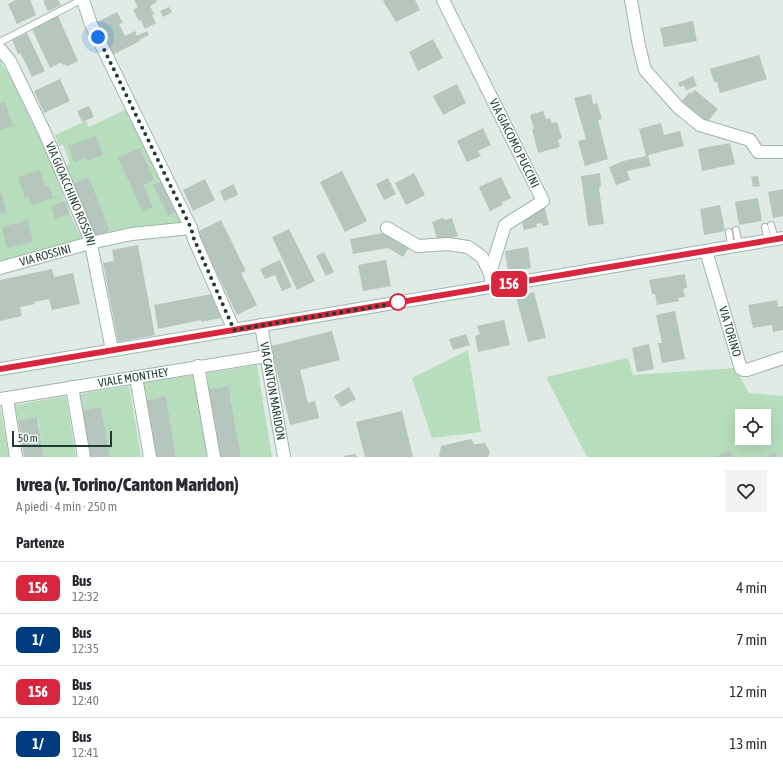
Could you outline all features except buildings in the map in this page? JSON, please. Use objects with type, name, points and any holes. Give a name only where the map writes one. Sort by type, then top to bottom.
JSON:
[{"type":"street","points":[[82,0],[91,24],[191,228],[194,239],[234,330]]},
{"type":"street","name":"VIA GIACOMO PUCCINI","points":[[443,0],[543,201],[505,225],[490,274]]},
{"type":"street","points":[[631,0],[645,70],[678,107],[700,125],[750,140],[758,152],[783,152]]},
{"type":"street","name":"VIA GIOACCHINO ROSSINI","points":[[0,49],[10,61],[45,133],[90,243],[112,350]]},
{"type":"street","name":"VIA ROSSINI","points":[[0,268],[90,243],[132,234],[191,228]]},
{"type":"street","name":"VIA GIACOMO PUCCINI","points":[[387,228],[418,246],[448,244],[468,247],[482,257],[490,274],[492,287]]},
{"type":"street","points":[[0,369],[775,239]]},
{"type":"street","name":"VIA TORINO","points":[[706,251],[741,368],[747,370],[783,358]]},
{"type":"street","name":"VIA CANTON MARIDON","points":[[261,325],[284,457]]},
{"type":"street","name":"VIALE MONTHEY","points":[[3,399],[198,366],[267,356]]},
{"type":"street","points":[[198,366],[214,457]]},
{"type":"street","points":[[136,377],[150,457]]},
{"type":"street","points":[[72,387],[84,457]]},
{"type":"street","points":[[3,399],[16,457]]},
{"type":"lane","points":[[0,42],[82,0]]},
{"type":"lane","points":[[768,226],[775,239]]},
{"type":"lane","points":[[735,246],[736,230]]},
{"type":"lane","points":[[729,232],[735,246]]},
{"type":"green space","points":[[0,61],[17,87],[19,96],[51,161],[70,214],[83,241],[0,264]]},
{"type":"green space","points":[[129,108],[182,222],[171,227],[120,233],[110,231],[89,177],[72,184],[66,166],[70,164],[63,145],[59,146],[55,135],[86,121],[89,127]]},
{"type":"green space","points":[[468,350],[481,432],[432,438],[412,378]]},
{"type":"green space","points":[[628,358],[633,375],[735,368],[749,393],[783,396],[783,457],[778,457],[776,452],[765,457],[733,457],[729,450],[714,457],[587,457],[546,377]]},
{"type":"green space","points":[[257,365],[272,457],[241,457],[229,386],[209,389],[207,373]]},
{"type":"green space","points":[[194,375],[207,457],[176,457],[166,396],[146,400],[143,383]]},
{"type":"green space","points":[[129,386],[141,457],[110,457],[101,407],[82,410],[79,394]]},
{"type":"green space","points":[[66,396],[76,457],[44,457],[38,418],[18,421],[15,405]]},
{"type":"green space","points":[[0,407],[9,457],[0,457]]},
{"type":"bus line","name":"156","points":[[0,369],[783,238]]},
{"type":"route","points":[[98,37],[191,228],[194,239],[234,330],[403,302],[398,302]]}]
